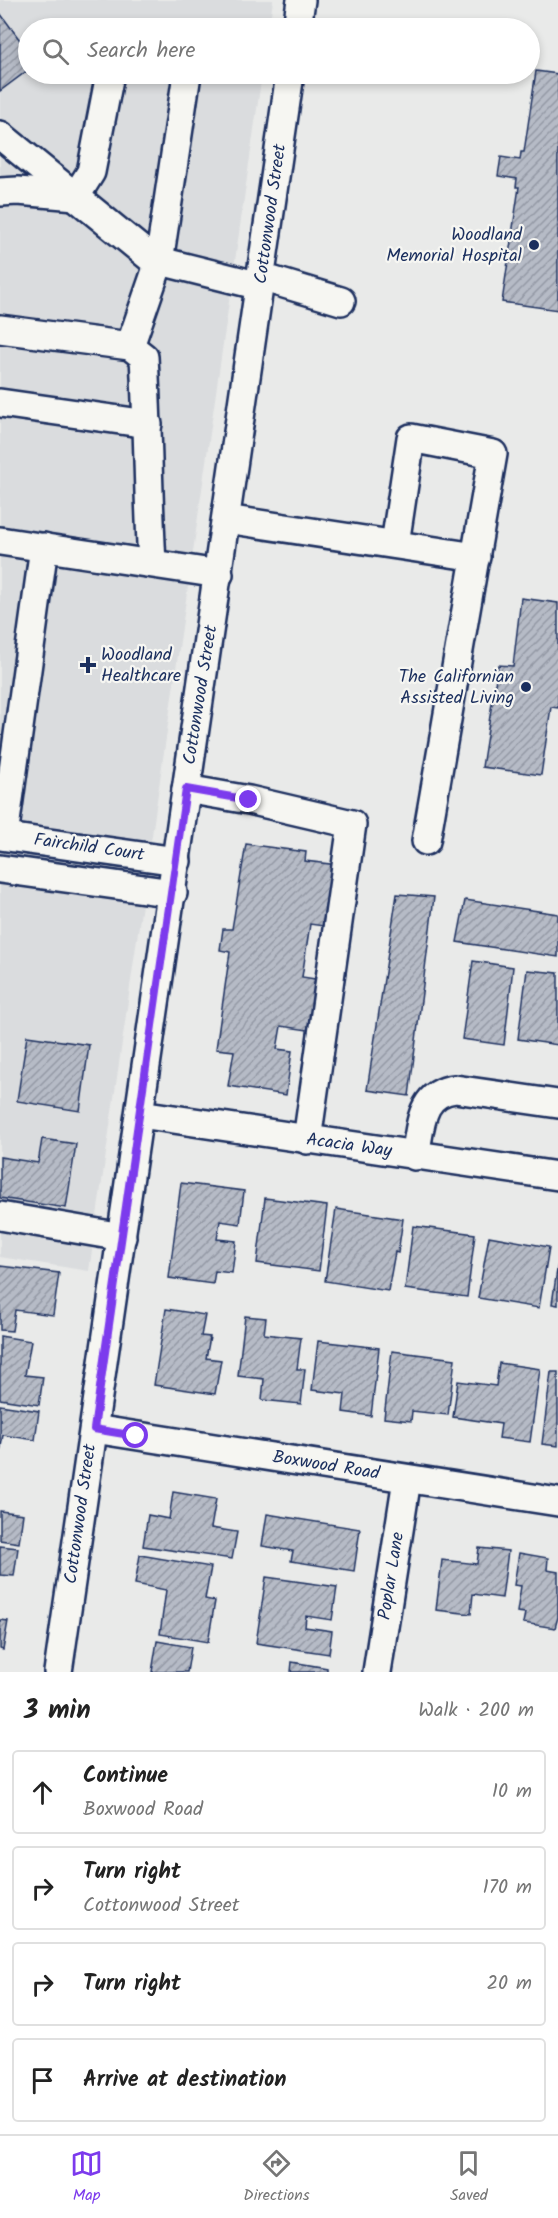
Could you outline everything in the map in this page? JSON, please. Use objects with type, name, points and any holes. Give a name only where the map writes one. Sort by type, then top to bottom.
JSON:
[{"type":"street","points":[[298,18],[301,0]]},
{"type":"street","points":[[76,196],[91,172],[108,84]]},
{"type":"street","points":[[130,346],[159,262],[186,84]]},
{"type":"street","name":"Cottonwood Street","points":[[58,1672],[290,84]]},
{"type":"street","points":[[0,135],[152,260],[261,281],[341,301]]},
{"type":"street","points":[[0,192],[18,190],[76,196]]},
{"type":"street","points":[[0,329],[130,346],[144,357],[152,563]]},
{"type":"street","points":[[0,403],[148,424]]},
{"type":"street","points":[[395,544],[411,438],[494,454],[426,841]]},
{"type":"street","points":[[226,519],[476,557]]},
{"type":"street","points":[[0,541],[219,574]]},
{"type":"street","points":[[2,836],[44,547]]},
{"type":"street","points":[[186,789],[249,800],[352,824],[306,1140]]},
{"type":"street","name":"Fairchild Court","points":[[2,836],[177,861]]},
{"type":"street","name":"Fairchild Court","points":[[0,869],[172,893]]},
{"type":"street","points":[[415,1156],[424,1113],[430,1100],[437,1093],[445,1090],[455,1089],[558,1104]]},
{"type":"street","name":"Acacia Way","points":[[140,1114],[558,1176]]},
{"type":"street","points":[[0,1216],[122,1237]]},
{"type":"street","name":"Boxwood Road","points":[[94,1429],[558,1502]]},
{"type":"street","name":"Poplar Lane","points":[[377,1672],[407,1479]]},
{"type":"shaded area","name":"Woodland Healthcare","points":[[0,0],[273,0],[270,18],[18,18],[18,84],[261,84],[89,1271],[0,1257]]},
{"type":"building","points":[[0,13],[18,37],[18,78],[0,91]]},
{"type":"building","name":"Woodland Memorial Hospital","points":[[540,72],[558,74],[558,310],[502,302],[519,187],[516,187],[517,179],[498,176],[501,157],[520,160],[521,152],[524,152],[534,84],[540,84]]},
{"type":"building","name":"The Californian Assisted Living","points":[[521,598],[558,603],[558,708],[551,707],[541,775],[482,767],[498,665],[513,666]]},
{"type":"building","points":[[246,844],[306,852],[305,861],[338,865],[330,927],[310,924],[302,977],[321,980],[314,1031],[281,1026],[277,1049],[292,1051],[286,1095],[228,1086],[234,1051],[216,1049],[230,952],[220,950],[223,929],[232,929]]},
{"type":"building","points":[[397,894],[434,897],[409,1096],[367,1090]]},
{"type":"building","points":[[465,900],[558,914],[558,957],[457,942]]},
{"type":"building","points":[[473,961],[513,967],[504,1045],[462,1039]]},
{"type":"building","points":[[527,970],[558,973],[558,1045],[518,1039]]},
{"type":"building","points":[[27,1036],[89,1045],[80,1111],[17,1101]]},
{"type":"building","points":[[42,1139],[76,1144],[66,1208],[0,1198],[0,1157],[38,1163]]},
{"type":"building","points":[[181,1183],[244,1191],[240,1224],[220,1221],[217,1239],[236,1241],[232,1273],[215,1271],[213,1284],[169,1278]]},
{"type":"building","points":[[265,1198],[327,1206],[319,1271],[257,1263]]},
{"type":"building","points":[[336,1209],[403,1219],[398,1253],[395,1252],[388,1291],[325,1281]]},
{"type":"building","points":[[413,1226],[475,1234],[467,1297],[405,1289]]},
{"type":"building","points":[[489,1236],[549,1247],[539,1308],[478,1298]]},
{"type":"building","points":[[558,1263],[558,1305],[552,1304]]},
{"type":"building","points":[[0,1266],[59,1273],[53,1315],[15,1310],[12,1331],[0,1330]]},
{"type":"building","points":[[166,1309],[205,1315],[201,1336],[210,1337],[206,1358],[221,1360],[215,1394],[154,1385]]},
{"type":"building","points":[[245,1316],[266,1318],[264,1334],[301,1338],[297,1369],[305,1369],[301,1404],[262,1400],[264,1379],[238,1376]]},
{"type":"building","points":[[0,1336],[31,1341],[25,1375],[43,1377],[39,1405],[0,1399]]},
{"type":"building","points":[[318,1341],[379,1348],[371,1416],[343,1412],[345,1394],[312,1390]]},
{"type":"building","points":[[392,1351],[455,1359],[448,1415],[412,1411],[411,1421],[384,1418]]},
{"type":"building","points":[[499,1363],[540,1369],[530,1442],[499,1438],[501,1424],[453,1417],[458,1381],[496,1386]]},
{"type":"building","points":[[551,1372],[558,1372],[558,1446],[542,1444]]},
{"type":"building","points":[[0,1405],[39,1411],[35,1440],[3,1435],[0,1453]]},
{"type":"building","points":[[173,1492],[216,1499],[211,1528],[237,1532],[232,1559],[143,1546],[148,1515],[169,1519]]},
{"type":"building","points":[[0,1511],[23,1514],[19,1543],[0,1540]]},
{"type":"building","points":[[267,1514],[360,1529],[354,1571],[291,1561],[293,1551],[262,1546]]},
{"type":"building","points":[[0,1546],[18,1548],[14,1576],[0,1575]]},
{"type":"building","points":[[479,1548],[508,1551],[502,1598],[473,1594],[471,1614],[436,1610],[442,1560],[477,1564]]},
{"type":"building","points":[[519,1553],[548,1558],[547,1570],[558,1572],[558,1617],[555,1628],[523,1623],[525,1613],[517,1612],[521,1586],[514,1585]]},
{"type":"building","points":[[140,1555],[211,1567],[205,1599],[215,1601],[208,1642],[160,1634],[166,1590],[135,1584]]},
{"type":"building","points":[[266,1577],[337,1587],[332,1620],[306,1616],[305,1627],[332,1631],[329,1654],[256,1643]]},
{"type":"building","points":[[0,1620],[8,1621],[3,1650],[0,1649]]},
{"type":"building","points":[[157,1641],[191,1647],[187,1672],[152,1672]]},
{"type":"building","points":[[292,1662],[327,1668],[327,1672],[291,1672]]},
{"type":"place","name":"Woodland Memorial Hospital","points":[[534,245]]},
{"type":"place","name":"Woodland Healthcare","points":[[88,665]]},
{"type":"place","name":"The Californian Assisted Living","points":[[526,687]]},
{"type":"route","points":[[136,1436],[94,1429],[186,789],[249,800]]}]
